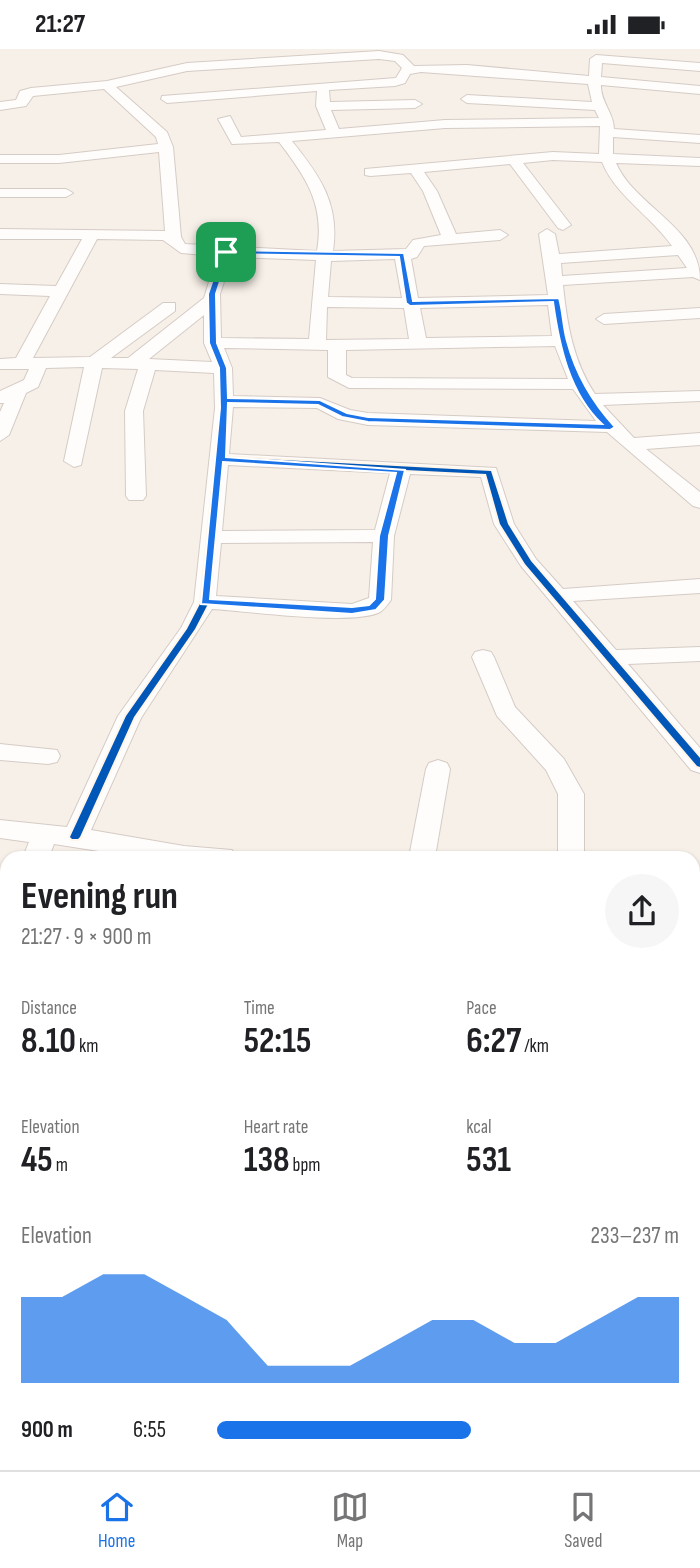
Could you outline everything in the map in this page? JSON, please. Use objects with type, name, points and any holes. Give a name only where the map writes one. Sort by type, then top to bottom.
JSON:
[{"type":"street","points":[[320,302],[410,303],[698,273],[663,222],[614,175],[606,156],[607,128],[594,80],[597,52],[700,67]]},
{"type":"street","points":[[0,106],[20,103],[25,94],[31,92],[107,85],[170,69],[298,54],[393,53],[410,69]]},
{"type":"street","points":[[167,99],[395,82],[410,69],[467,69],[700,90]]},
{"type":"street","points":[[107,85],[162,135],[166,147],[173,237],[179,247],[187,250],[326,256],[402,255],[411,254],[418,243],[424,241],[500,235]]},
{"type":"street","points":[[323,87],[323,106],[335,135]]},
{"type":"street","points":[[467,99],[599,106]]},
{"type":"street","points":[[323,106],[415,104]]},
{"type":"street","points":[[226,119],[237,142],[445,124],[607,128],[700,139]]},
{"type":"street","points":[[284,139],[314,178],[329,226],[317,345]]},
{"type":"street","points":[[0,159],[59,159],[166,147]]},
{"type":"street","points":[[370,172],[514,160],[606,156],[700,162]]},
{"type":"street","points":[[514,160],[563,225]]},
{"type":"street","points":[[414,167],[430,191],[450,238]]},
{"type":"street","points":[[0,193],[66,193]]},
{"type":"street","points":[[0,234],[173,237]]},
{"type":"street","points":[[0,435],[9,395],[32,383],[31,363],[62,291],[92,234]]},
{"type":"street","points":[[547,235],[554,259],[562,341],[577,384],[610,427],[700,502]]},
{"type":"street","points":[[554,259],[681,250]]},
{"type":"street","points":[[75,837],[130,716],[205,602],[221,459],[224,401],[223,368],[213,343],[212,300],[214,283],[226,252]]},
{"type":"street","points":[[402,255],[419,344]]},
{"type":"street","points":[[0,289],[62,291]]},
{"type":"street","points":[[136,496],[134,411],[140,364],[212,300]]},
{"type":"street","points":[[74,461],[94,362],[169,307]]},
{"type":"street","points":[[604,319],[700,313]]},
{"type":"street","points":[[213,343],[337,345],[562,341]]},
{"type":"street","points":[[337,345],[337,377],[349,383],[577,384]]},
{"type":"street","points":[[0,364],[94,362],[223,368]]},
{"type":"street","points":[[588,400],[700,395]]},
{"type":"street","points":[[224,401],[320,403],[345,415],[368,419],[610,427]]},
{"type":"street","points":[[630,444],[700,439]]},
{"type":"street","points":[[221,459],[401,470],[489,472],[504,524],[528,562],[700,764]]},
{"type":"street","points":[[205,602],[352,611],[373,607],[380,600],[384,536],[401,470]]},
{"type":"street","points":[[213,537],[384,536]]},
{"type":"street","points":[[557,596],[700,586]]},
{"type":"street","points":[[609,658],[700,654]]},
{"type":"street","points":[[483,657],[505,710],[555,765],[571,794],[574,807],[571,851]]},
{"type":"street","points":[[0,752],[48,756]]},
{"type":"street","points":[[423,851],[438,769]]},
{"type":"street","points":[[0,828],[41,846],[75,837],[151,851]]},
{"type":"cycle path","points":[[75,837],[130,716],[191,629],[205,602],[224,408],[223,368],[213,343],[212,294],[226,252]]},
{"type":"cycle path","points":[[221,459],[489,472],[504,524],[528,562],[700,764]]},
{"type":"route","points":[[226,252],[212,294],[213,343],[223,368],[224,408],[205,602],[352,611],[373,607],[380,600],[384,536],[401,470],[221,459],[224,408],[224,401],[320,403],[345,415],[368,419],[610,427],[599,417],[577,384],[562,341],[556,300],[410,303],[402,255],[326,256],[226,252]]}]
